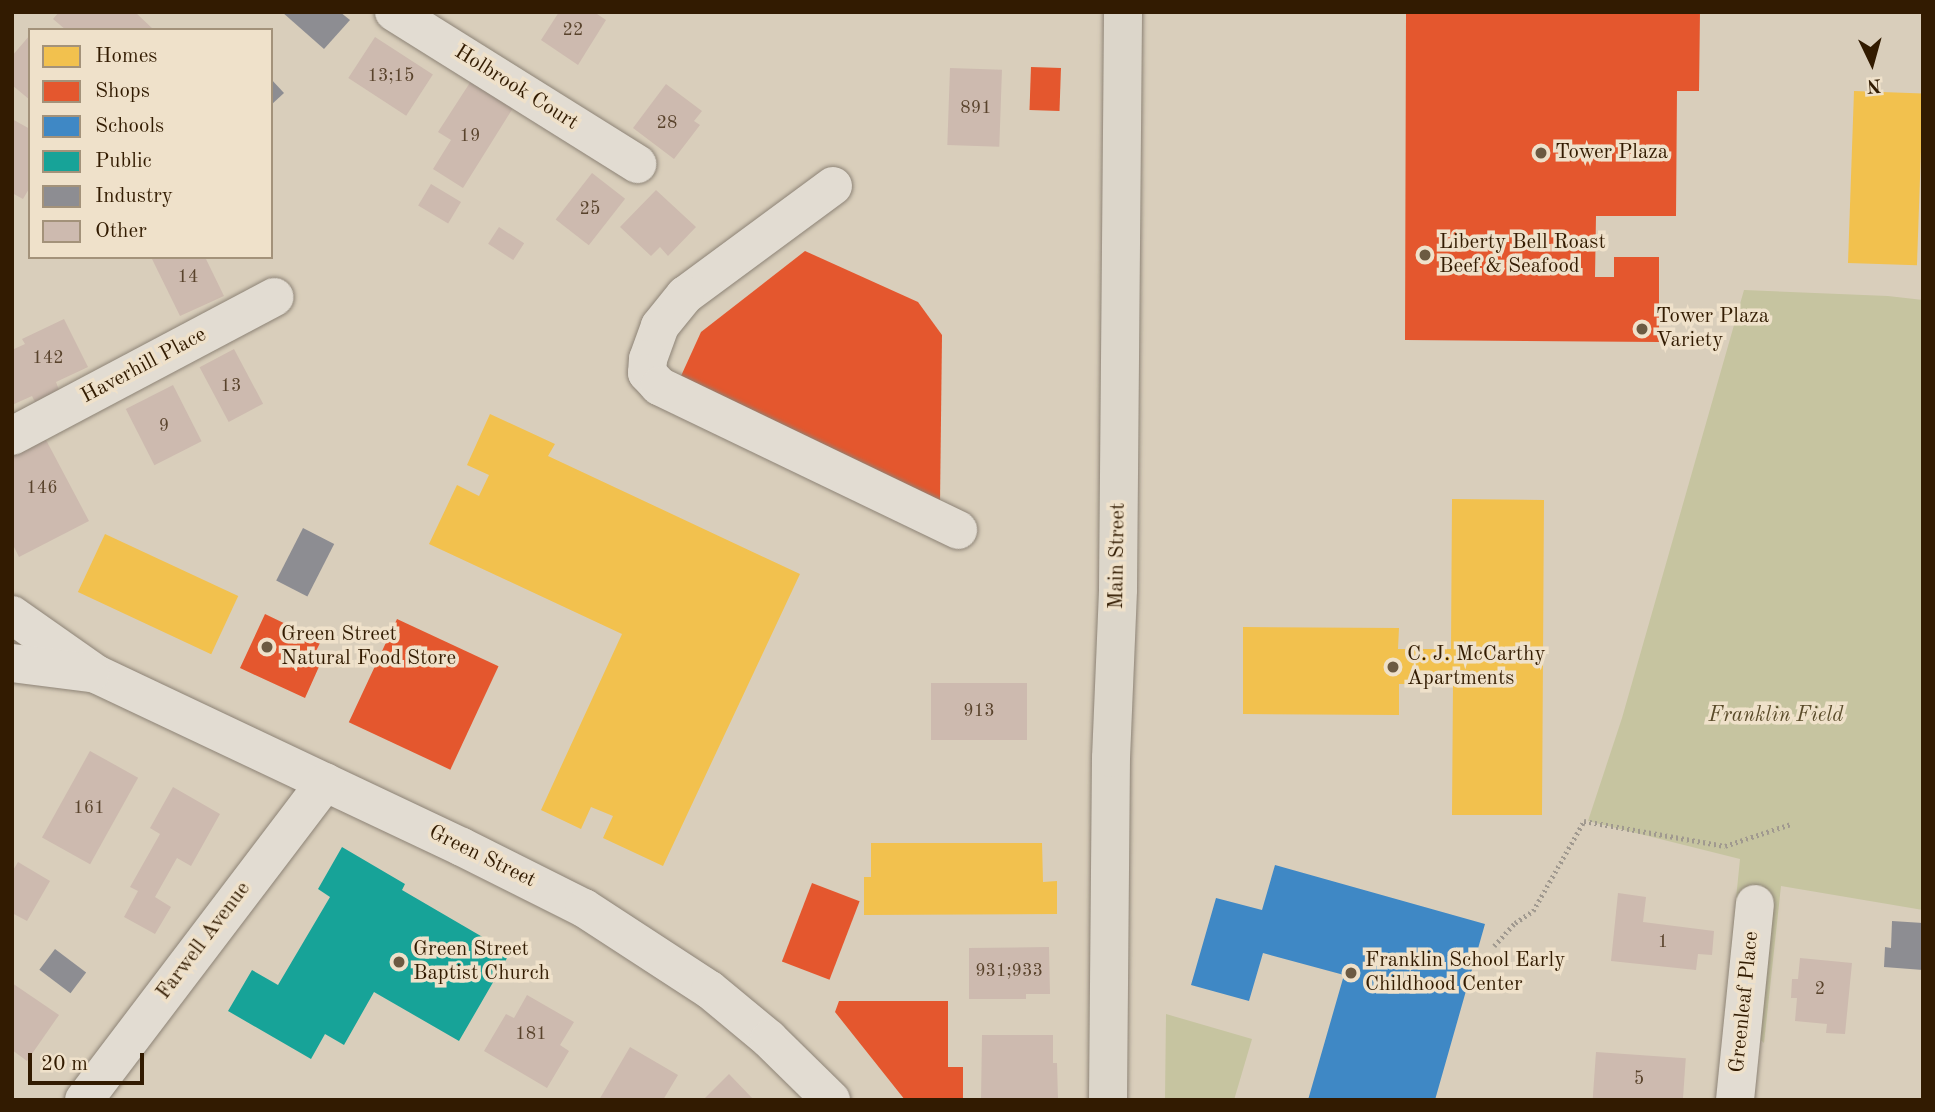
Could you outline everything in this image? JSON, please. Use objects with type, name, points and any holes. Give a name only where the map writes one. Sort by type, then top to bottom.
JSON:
[{"type":"main road","name":"Main Street","points":[[1108,1100],[1111,758],[1118,589],[1123,12]]},
{"type":"street","name":"Holbrook Court","points":[[394,12],[637,164]]},
{"type":"street","points":[[833,186],[685,295],[660,326],[648,359],[647,373],[659,386],[958,530]]},
{"type":"street","name":"Haverhill Place","points":[[12,436],[275,297]]},
{"type":"street","name":"Green Street","points":[[12,615],[96,674],[584,908],[710,990],[769,1039],[831,1100]]},
{"type":"street","name":"Green Street","points":[[12,663],[96,674]]},
{"type":"street","name":"Farwell Avenue","points":[[84,1100],[325,782]]},
{"type":"street","name":"Greenleaf Place","points":[[1735,1100],[1755,904]]},
{"type":"path","points":[[1494,946],[1515,923],[1533,911],[1584,821],[1725,846],[1791,824]]},
{"type":"green space","name":"Franklin Field","points":[[1744,290],[1923,300],[1923,910],[1781,886],[1764,1043],[1725,1009],[1740,859],[1588,821],[1622,718]]},
{"type":"green space","points":[[1166,1014],[1252,1039],[1234,1100],[1165,1100]]},
{"type":"building: Homes","points":[[1854,91],[1923,93],[1917,265],[1848,263]]},
{"type":"building: Homes","points":[[490,414],[555,444],[548,456],[800,574],[663,866],[603,838],[613,816],[591,807],[581,829],[541,810],[622,634],[429,544],[457,485],[479,496],[489,475],[467,465]]},
{"type":"building: Homes","name":"C. J. McCarthy Apartments","points":[[1452,499],[1544,500],[1542,815],[1452,815],[1453,684],[1399,684],[1399,715],[1243,714],[1243,627],[1399,628],[1398,649],[1451,649]]},
{"type":"building: Homes","points":[[105,534],[238,596],[211,654],[78,592]]},
{"type":"building: Homes","points":[[871,843],[1042,843],[1043,882],[1057,881],[1057,914],[864,915],[864,877],[871,877]]},
{"type":"building: Shops","name":"Tower Plaza","points":[[1406,12],[1700,12],[1699,91],[1677,91],[1676,216],[1596,216],[1595,277],[1614,277],[1614,257],[1659,257],[1659,342],[1405,340]]},
{"type":"building: Shops","points":[[1031,67],[1061,68],[1059,111],[1029,110]]},
{"type":"building: Shops","points":[[805,251],[918,302],[942,335],[940,503],[681,376],[701,332]]},
{"type":"building: Shops","points":[[265,614],[321,641],[313,657],[322,660],[305,698],[240,668]]},
{"type":"building: Shops","points":[[397,619],[499,666],[450,770],[349,722]]},
{"type":"building: Shops","points":[[812,883],[860,901],[830,980],[782,961]]},
{"type":"building: Shops","points":[[839,1001],[948,1001],[948,1067],[963,1067],[963,1100],[905,1100],[835,1012]]},
{"type":"building: Schools","points":[[1275,865],[1485,924],[1435,1100],[1308,1100],[1344,975],[1263,953],[1249,1001],[1191,985],[1216,898],[1262,910]]},
{"type":"building: Public","name":"Green Street Baptist Church","points":[[342,847],[405,884],[402,890],[510,953],[459,1041],[374,992],[344,1045],[325,1034],[311,1059],[228,1011],[252,970],[278,985],[330,897],[318,889]]},
{"type":"building: Industry","points":[[282,12],[340,12],[350,20],[324,49]]},
{"type":"building: Industry","points":[[273,81],[284,93],[273,103]]},
{"type":"building: Industry","points":[[303,528],[334,544],[307,596],[276,581]]},
{"type":"building: Industry","points":[[1892,921],[1923,923],[1923,970],[1884,967],[1885,947],[1891,948]]},
{"type":"building: Industry","points":[[55,949],[86,972],[70,993],[39,970]]},
{"type":"building: Other","points":[[59,12],[135,12],[152,28],[64,28],[53,19]]},
{"type":"building: Other","points":[[559,12],[594,12],[606,20],[578,65],[541,40]]},
{"type":"building: Other","points":[[28,37],[28,98],[12,85],[12,56]]},
{"type":"building: Other","points":[[375,37],[433,75],[406,116],[348,78]]},
{"type":"building: Other","points":[[950,68],[1002,70],[999,147],[947,145]]},
{"type":"building: Other","points":[[471,81],[513,108],[463,188],[433,169],[451,140],[438,132]]},
{"type":"building: Other","points":[[666,84],[702,111],[694,121],[700,125],[674,159],[633,128]]},
{"type":"building: Other","points":[[12,119],[28,128],[28,190],[23,199],[12,193]]},
{"type":"building: Other","points":[[592,173],[625,199],[589,245],[556,219]]},
{"type":"building: Other","points":[[431,184],[461,202],[448,223],[418,205]]},
{"type":"building: Other","points":[[656,190],[696,227],[668,256],[660,247],[651,256],[620,227]]},
{"type":"building: Other","points":[[499,227],[524,243],[513,260],[488,244]]},
{"type":"building: Other","points":[[152,259],[206,259],[224,296],[180,316]]},
{"type":"building: Other","points":[[64,319],[88,367],[56,382],[59,390],[35,402],[32,396],[12,405],[12,350],[25,344],[22,339]]},
{"type":"building: Other","points":[[234,349],[263,404],[229,422],[200,367]]},
{"type":"building: Other","points":[[173,385],[202,441],[154,465],[126,409]]},
{"type":"building: Other","points":[[45,438],[89,521],[19,557],[12,543],[12,455]]},
{"type":"building: Other","points":[[931,683],[1027,683],[1027,740],[931,740]]},
{"type":"building: Other","points":[[90,751],[138,778],[90,864],[42,838]]},
{"type":"building: Other","points":[[173,787],[220,814],[191,866],[177,858],[155,897],[171,907],[155,934],[124,917],[138,891],[130,887],[160,834],[150,828]]},
{"type":"building: Other","points":[[18,862],[50,881],[27,921],[12,913],[12,872]]},
{"type":"building: Other","points":[[1618,893],[1646,897],[1643,922],[1714,931],[1712,955],[1698,954],[1696,970],[1611,961]]},
{"type":"building: Other","points":[[1049,947],[1050,994],[1026,994],[1026,999],[969,999],[969,948]]},
{"type":"building: Other","points":[[1800,958],[1852,963],[1845,1034],[1826,1033],[1827,1024],[1795,1021],[1797,998],[1791,998],[1792,979],[1798,979]]},
{"type":"building: Other","points":[[12,983],[59,1015],[27,1061],[12,1050]]},
{"type":"building: Other","points":[[527,995],[574,1022],[560,1045],[569,1051],[547,1088],[484,1051],[506,1014],[514,1018]]},
{"type":"building: Other","points":[[982,1035],[1053,1035],[1053,1063],[1057,1063],[1058,1100],[981,1100]]},
{"type":"building: Other","points":[[630,1047],[678,1075],[663,1100],[599,1100]]},
{"type":"building: Other","points":[[1596,1052],[1686,1058],[1683,1100],[1593,1099]]},
{"type":"building: Other","points":[[729,1074],[754,1100],[703,1100]]},
{"type":"place","name":"Tower Plaza","points":[[1541,153]]},
{"type":"place","name":"Liberty Bell Roast Beef & Seafood","points":[[1425,255]]},
{"type":"place","name":"Tower Plaza Variety","points":[[1642,329]]},
{"type":"place","name":"Green Street Natural Food Store","points":[[267,647]]},
{"type":"place","name":"C. J. McCarthy Apartments","points":[[1393,667]]},
{"type":"place","name":"Green Street Baptist Church","points":[[399,962]]},
{"type":"place","name":"Franklin School Early Childhood Center","points":[[1351,973]]}]
